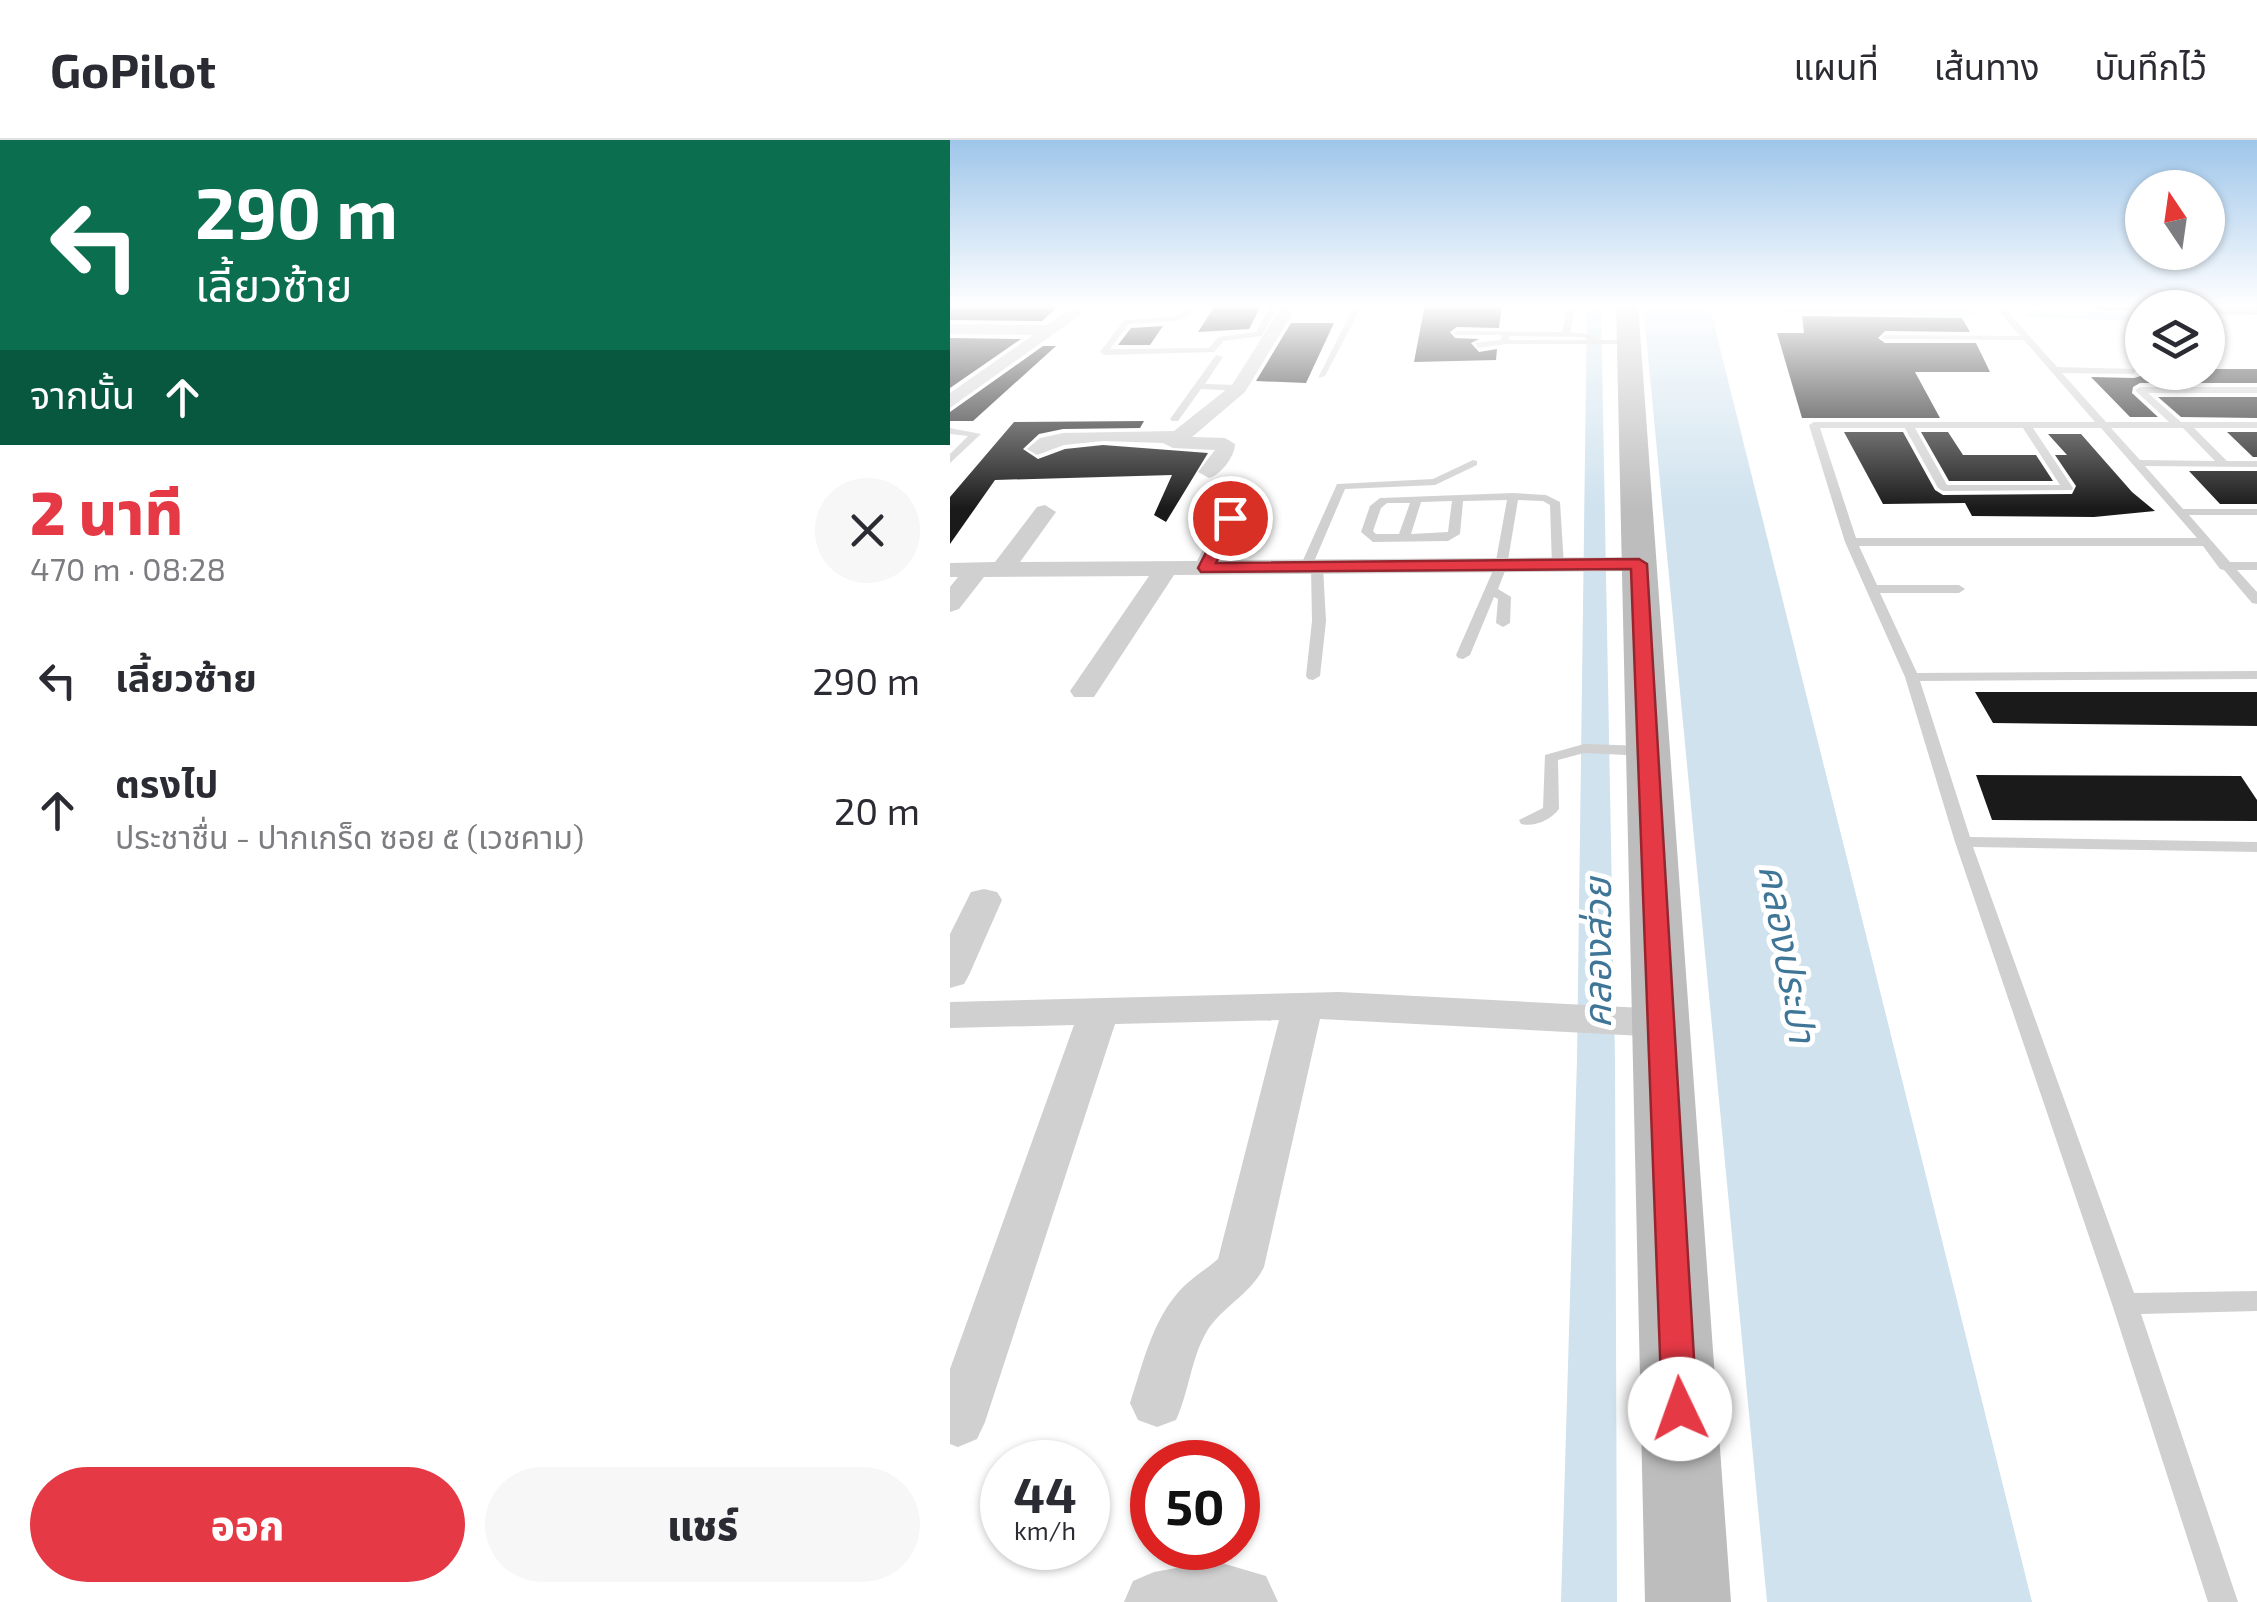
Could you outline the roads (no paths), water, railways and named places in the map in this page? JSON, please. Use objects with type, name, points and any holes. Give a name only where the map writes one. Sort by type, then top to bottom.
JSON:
[{"type":"main road","points":[[1616,372],[1617,564],[1635,750],[1688,1602]]},
{"type":"street","points":[[950,374],[984,372]]},
{"type":"street","points":[[950,402],[988,372]]},
{"type":"street","points":[[1172,438],[1238,388],[1248,372]]},
{"type":"street","points":[[1037,449],[1042,444],[1071,438],[1172,438],[1225,444],[1209,472]]},
{"type":"street","points":[[950,604],[990,570],[1045,512]]},
{"type":"street","points":[[1206,568],[1230,518]]},
{"type":"street","points":[[950,570],[1617,564]]},
{"type":"street","points":[[1084,691],[1166,569]]},
{"type":"street","points":[[950,975],[984,900]]},
{"type":"street","points":[[1158,1403],[1181,1331],[1202,1300],[1228,1284],[1240,1267],[1303,1005]]},
{"type":"street","points":[[950,1015],[1303,1005],[1560,1014],[1651,1022]]},
{"type":"street","points":[[958,1422],[1100,1009]]},
{"type":"street","points":[[1154,1602],[1215,1591],[1244,1596],[1248,1602]]},
{"type":"lane","points":[[1172,438],[1208,372]]},
{"type":"lane","points":[[1321,376],[1323,372]]},
{"type":"lane","points":[[2056,372],[2257,600]]},
{"type":"lane","points":[[1198,386],[1238,388]]},
{"type":"lane","points":[[2223,463],[2140,390],[2257,390]]},
{"type":"lane","points":[[1908,424],[1943,488],[2068,488],[2024,424]]},
{"type":"lane","points":[[2223,1602],[2124,1304],[1962,842],[1912,676],[1852,542],[1814,425],[2257,425]]},
{"type":"lane","points":[[950,432],[976,434],[950,460]]},
{"type":"lane","points":[[1313,676],[1319,621],[1311,567],[1341,486],[1416,485],[1452,476],[1473,463]]},
{"type":"lane","points":[[2135,463],[2257,464]]},
{"type":"lane","points":[[1462,654],[1501,566],[1514,496]]},
{"type":"lane","points":[[1458,498],[1454,534],[1373,538],[1366,532],[1379,502],[1417,499],[1514,496],[1546,498],[1556,504],[1558,566]]},
{"type":"lane","points":[[1404,538],[1417,499]]},
{"type":"lane","points":[[2180,512],[2257,512]]},
{"type":"lane","points":[[1852,542],[2203,542]]},
{"type":"lane","points":[[2224,566],[2257,566]]},
{"type":"lane","points":[[1875,589],[1959,588]]},
{"type":"lane","points":[[1490,590],[1505,597],[1502,624]]},
{"type":"lane","points":[[1912,676],[2257,675]]},
{"type":"lane","points":[[1527,820],[1545,816],[1551,809],[1550,758],[1572,750],[1635,750]]},
{"type":"lane","points":[[1962,842],[2257,847]]},
{"type":"lane","points":[[2124,1304],[2257,1301]]},
{"type":"water","name":"คลองประปา","points":[[1650,372],[1726,372],[2032,1602],[1767,1602]]},
{"type":"waterway","name":"คลองส่วย","points":[[1589,1602],[1596,1060],[1594,372]]}]
